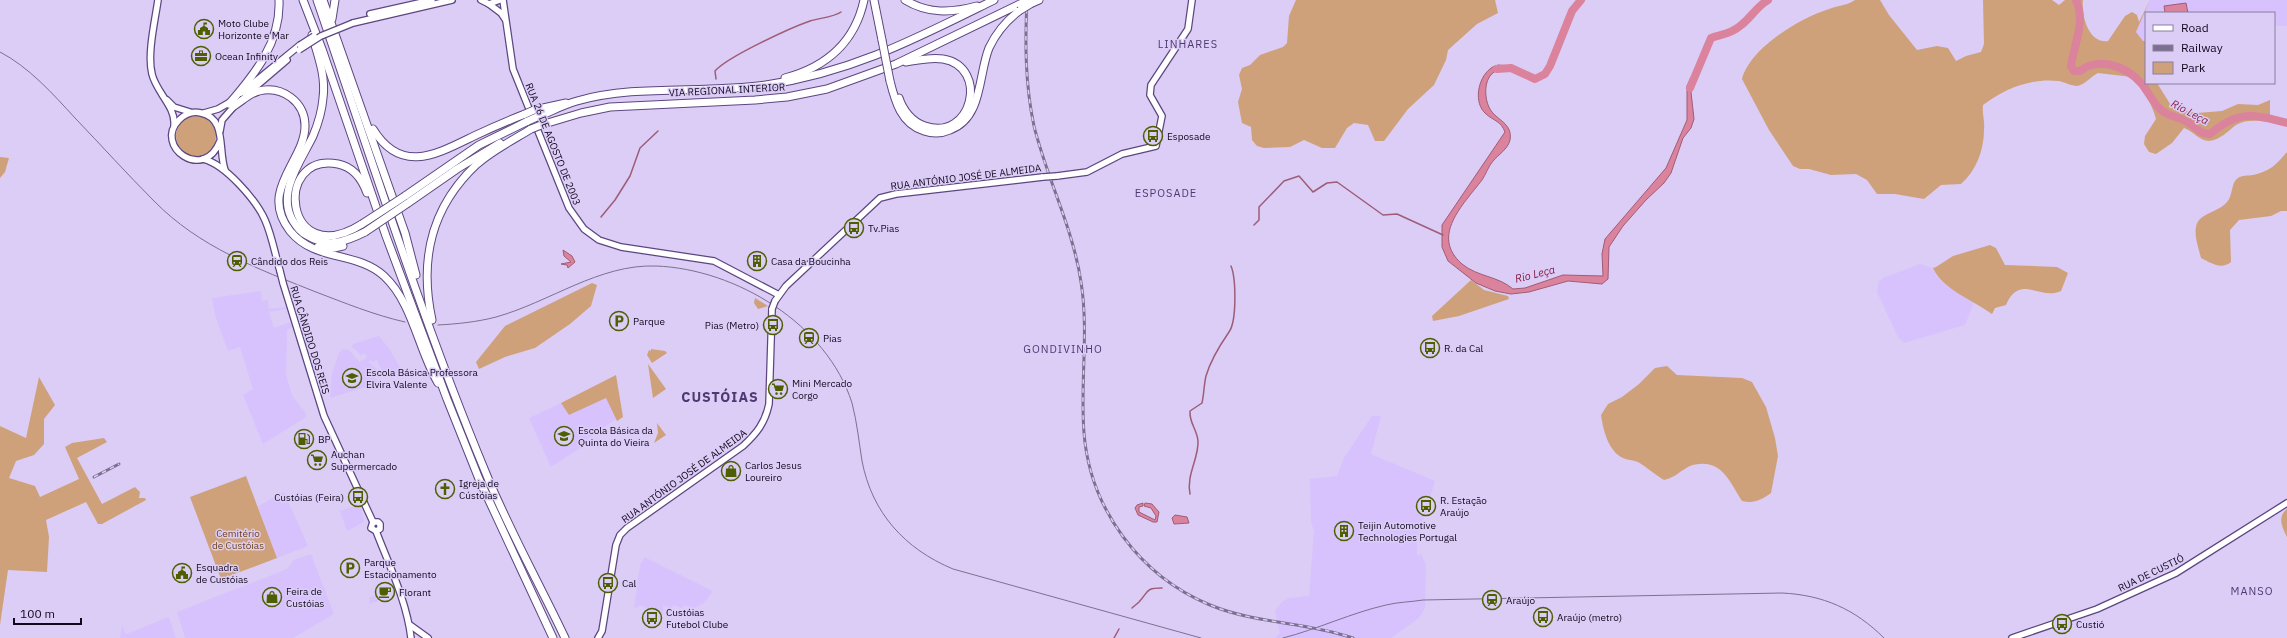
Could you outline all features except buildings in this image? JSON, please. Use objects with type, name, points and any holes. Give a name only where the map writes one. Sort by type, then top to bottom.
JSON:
[{"type":"highway","points":[[231,105],[265,59],[275,33],[279,0]]},
{"type":"highway","points":[[303,0],[323,77],[323,99],[319,119],[313,135],[290,181],[287,206],[296,225],[304,235],[316,241],[326,243],[344,242],[365,232]]},
{"type":"highway","points":[[317,0],[426,314],[485,472],[566,638]]},
{"type":"highway","points":[[323,0],[361,104],[405,233],[426,314]]},
{"type":"highway","points":[[331,21],[335,0]]},
{"type":"highway","points":[[774,84],[781,79],[808,71],[835,53],[853,31],[864,0]]},
{"type":"highway","points":[[874,0],[901,113],[913,126],[920,130],[936,134],[954,129],[966,120],[973,108],[985,60],[993,40],[1019,8]]},
{"type":"highway","points":[[879,0],[884,39]]},
{"type":"highway","points":[[905,0],[919,7],[938,11],[954,11],[992,1]]},
{"type":"highway","name":"VIA REGIONAL INTERIOR","points":[[536,114],[551,105],[631,93],[721,90],[774,84],[815,77],[872,58],[896,48],[992,1]]},
{"type":"highway","name":"VIA REGIONAL INTERIOR","points":[[531,129],[581,112],[610,107],[787,97],[847,82],[896,64],[1033,1]]},
{"type":"highway","points":[[306,10],[322,50],[386,236],[447,399],[479,479],[552,636]]},
{"type":"highway","points":[[892,80],[905,110],[922,125],[935,128],[952,124],[961,118],[968,106],[971,90],[970,84],[967,76],[957,65],[943,59],[933,58],[896,64]]},
{"type":"highway","points":[[231,105],[251,94],[267,89],[280,91],[290,96],[301,108],[305,126],[303,137],[284,176],[280,195],[280,208],[284,220],[290,230],[304,245],[319,252],[366,265],[383,275],[396,289],[404,304],[433,374],[447,399]]},
{"type":"highway","points":[[361,104],[378,137],[390,149],[403,156],[414,157],[425,157],[445,150],[524,114],[536,114]]},
{"type":"highway","points":[[298,239],[315,247],[334,248],[357,240],[407,199],[479,145],[528,121],[536,114]]},
{"type":"highway","points":[[386,236],[364,185],[357,174],[349,168],[332,163],[323,164],[306,173],[295,191],[294,203],[297,213],[308,228],[325,236],[342,235],[362,224],[407,199],[482,153],[509,138],[531,129]]},
{"type":"highway","points":[[438,347],[428,301],[426,274],[428,248],[435,226],[444,206],[459,183],[478,164],[531,129]]},
{"type":"main road","points":[[158,0],[151,65],[158,89],[174,107],[203,113],[231,105],[320,32],[352,21],[432,0]]},
{"type":"main road","points":[[352,21],[452,0]]},
{"type":"main road","points":[[481,0],[501,13],[507,22]]},
{"type":"main road","points":[[489,4],[500,0]]},
{"type":"main road","name":"RUA 26 DE AGOSTO DE 2003","points":[[503,0],[513,69],[570,208],[584,229],[599,240],[621,247],[714,261],[779,294]]},
{"type":"main road","name":"RUA ANTÓNIO JOSÉ DE ALMEIDA","points":[[598,638],[602,631],[616,545],[620,535],[645,514],[743,446],[757,433],[766,419],[769,404],[772,309],[779,294],[880,198],[896,194],[1087,172],[1122,154],[1156,146],[1160,134],[1162,116],[1150,95],[1151,85],[1188,29],[1192,0]]},
{"type":"main road","name":"RUA CÂNDIDO DOS REIS","points":[[158,89],[174,115],[172,139],[177,151],[188,159],[203,159],[213,162],[225,170],[262,213],[324,416],[373,522],[376,521],[380,524],[380,529],[376,531],[410,625]]},
{"type":"main road","name":"RUA CÂNDIDO DOS REIS","points":[[225,170],[222,161],[220,133],[222,120],[231,105]]},
{"type":"main road","points":[[174,127],[182,117],[194,112]]},
{"type":"main road","points":[[203,113],[214,121],[220,133]]},
{"type":"main road","points":[[203,159],[214,153],[220,141]]},
{"type":"main road","name":"RUA DE CUSTIÓ","points":[[2012,638],[2097,609],[2176,573],[2287,503]]},
{"type":"main road","points":[[410,625],[428,638]]},
{"type":"main road","points":[[410,625],[411,637]]},
{"type":"main road","points":[[411,637],[417,631]]},
{"type":"shaded area","points":[[2150,0],[2287,0],[2287,26],[2275,26],[2275,12],[2145,12],[2145,41],[2143,41],[2136,32]]},
{"type":"shaded area","points":[[2186,3],[2188,12],[2165,12],[2164,6]]},
{"type":"shaded area","points":[[1498,65],[1508,66],[1508,68],[1497,70],[1492,74],[1487,83],[1486,94],[1490,109],[1507,126],[1510,134],[1510,140],[1505,149],[1491,163],[1482,180],[1459,210],[1449,232],[1449,243],[1453,253],[1462,264],[1475,272],[1501,281],[1513,289],[1525,288],[1563,275],[1603,276],[1602,254],[1605,239],[1666,168],[1687,120],[1687,86],[1691,77],[1695,81],[1691,92],[1694,119],[1691,128],[1683,138],[1671,173],[1664,183],[1646,200],[1623,226],[1609,247],[1608,279],[1602,284],[1568,281],[1529,292],[1511,294],[1495,291],[1476,283],[1448,261],[1442,247],[1442,225],[1505,132],[1499,123],[1486,114],[1482,109],[1479,104],[1478,97],[1482,78],[1492,67]]},
{"type":"shaded area","points":[[563,250],[572,256],[575,262],[568,268],[567,265],[561,264],[571,262],[564,256]]},
{"type":"shaded area","points":[[1920,264],[1933,268],[1937,277],[1955,291],[1974,302],[1965,325],[1904,343],[1898,337],[1877,292],[1879,281],[1883,278]]},
{"type":"shaded area","points":[[261,291],[262,301],[268,300],[269,309],[286,307],[287,309],[269,312],[274,328],[291,322],[292,324],[292,327],[287,330],[286,375],[292,395],[306,414],[306,417],[263,444],[243,395],[253,389],[240,347],[228,351],[215,315],[212,298]]},
{"type":"shaded area","points":[[379,336],[390,350],[402,371],[388,377],[383,374],[377,360],[373,362],[371,360],[368,362],[377,369],[372,374],[360,362],[367,357],[364,353],[361,355],[352,347],[353,344]]},
{"type":"shaded area","name":"Escola Básica Professora Elvira Valente","points":[[343,349],[349,350],[378,383],[330,398],[332,373],[339,353]]},
{"type":"shaded area","name":"Escola Básica da Quinta do Vieira","points":[[606,397],[616,419],[587,439],[589,442],[551,467],[529,418],[561,403],[570,415]]},
{"type":"shaded area","points":[[1372,416],[1381,416],[1371,454],[1435,481],[1417,540],[1417,556],[1421,554],[1426,565],[1425,608],[1419,618],[1391,638],[1275,638],[1280,633],[1275,611],[1282,602],[1289,598],[1309,596],[1314,532],[1311,521],[1310,479],[1337,476],[1344,458]]},
{"type":"shaded area","points":[[284,492],[308,546],[277,558],[258,506]]},
{"type":"shaded area","points":[[1143,503],[1143,506],[1139,507],[1139,512],[1155,520],[1156,516],[1151,508],[1144,506],[1145,503],[1152,504],[1159,512],[1157,522],[1153,522],[1138,515],[1135,508],[1137,505]]},
{"type":"shaded area","points":[[361,504],[364,522],[347,531],[340,511]]},
{"type":"shaded area","points":[[1175,515],[1187,517],[1189,523],[1174,524],[1172,518]]},
{"type":"shaded area","name":"Feira de Custóias","points":[[311,554],[334,614],[293,638],[185,638],[177,612],[287,569],[294,560]]},
{"type":"shaded area","points":[[645,557],[713,591],[704,603],[694,608],[684,605],[682,608],[673,605],[672,608],[663,605],[663,614],[642,606],[638,606],[638,608],[634,607],[640,565]]},
{"type":"shaded area","points":[[388,589],[390,595],[370,604],[369,598]]},
{"type":"shaded area","points":[[169,617],[176,638],[120,638],[122,626],[126,634]]},
{"type":"green space","points":[[1296,0],[1495,0],[1498,13],[1477,24],[1448,50],[1446,60],[1434,85],[1408,109],[1384,141],[1375,141],[1368,125],[1354,123],[1347,128],[1335,148],[1322,148],[1304,140],[1290,147],[1264,148],[1257,146],[1252,140],[1251,127],[1242,123],[1238,102],[1242,89],[1239,75],[1242,68],[1250,65],[1260,55],[1283,47],[1287,43],[1289,16]]},
{"type":"green space","points":[[1855,0],[1880,0],[1889,15],[1917,50],[1937,46],[1948,48],[1956,61],[1966,56],[1981,52],[1984,44],[1983,0],[2052,0],[2059,5],[2065,0],[2083,0],[2083,13],[2087,27],[2095,38],[2101,41],[2108,41],[2125,16],[2132,12],[2137,15],[2139,22],[2150,0],[2136,32],[2143,41],[2145,41],[2145,84],[2158,84],[2172,107],[2197,113],[2222,111],[2238,104],[2258,105],[2270,100],[2270,122],[2253,121],[2240,123],[2220,137],[2209,141],[2206,141],[2184,128],[2172,143],[2156,154],[2149,152],[2144,144],[2145,136],[2156,119],[2150,102],[2132,77],[2098,73],[2083,84],[2077,86],[2059,81],[2038,81],[2010,89],[1983,105],[1983,145],[1975,166],[1961,184],[1941,185],[1924,199],[1895,194],[1877,194],[1867,180],[1856,174],[1831,175],[1809,169],[1800,169],[1793,166],[1769,130],[1742,79],[1747,67],[1755,56],[1778,36],[1804,19],[1817,13]]},
{"type":"green space","points":[[196,116],[204,118],[210,122],[214,128],[216,136],[214,144],[210,150],[204,154],[196,156],[188,154],[182,150],[178,144],[176,136],[178,128],[182,122],[188,118]]},
{"type":"green space","points":[[2287,152],[2287,211],[2281,211],[2271,216],[2239,220],[2230,230],[2231,262],[2220,266],[2201,258],[2196,235],[2199,220],[2227,202],[2234,183],[2238,178],[2253,175],[2268,169],[2276,164]]},
{"type":"green space","points":[[0,157],[9,158],[5,172],[0,178]]},
{"type":"green space","points":[[1990,245],[1996,248],[2005,265],[2057,267],[2068,273],[2061,291],[2046,293],[2024,289],[2018,291],[2012,296],[2006,305],[1995,308],[1992,314],[1951,289],[1938,276],[1933,268],[1953,256]]},
{"type":"green space","points":[[1471,280],[1484,290],[1508,296],[1509,299],[1459,316],[1433,321],[1432,316]]},
{"type":"green space","points":[[592,283],[597,285],[591,306],[570,324],[535,348],[505,357],[479,369],[476,362],[505,326]]},
{"type":"green space","points":[[755,298],[768,306],[758,309],[754,303]]},
{"type":"green space","points":[[651,349],[665,351],[667,353],[652,363],[647,355]]},
{"type":"green space","points":[[648,364],[666,389],[653,398]]},
{"type":"green space","points":[[1667,366],[1677,375],[1742,378],[1752,382],[1766,407],[1775,438],[1778,456],[1771,493],[1757,501],[1742,501],[1726,475],[1708,464],[1691,466],[1664,480],[1638,462],[1618,455],[1607,439],[1601,415],[1608,404],[1622,397],[1639,384],[1655,368]]},
{"type":"green space","points":[[616,375],[623,417],[617,421],[606,398],[569,415],[561,403]]},
{"type":"green space","points":[[39,377],[55,405],[44,419],[44,444],[34,455],[16,461],[9,478],[35,486],[40,497],[79,479],[65,447],[72,443],[104,438],[107,442],[77,458],[102,504],[135,487],[140,492],[139,498],[145,498],[146,500],[102,524],[98,524],[86,502],[46,520],[49,537],[47,572],[8,570],[0,625],[0,426],[26,438]]},
{"type":"green space","points":[[657,423],[666,435],[654,443],[658,433]]},
{"type":"green space","name":"Cemitério de Custóias","points":[[246,476],[277,558],[221,579],[190,497]]},
{"type":"green space","points":[[2287,509],[2287,537],[2282,526],[2281,519],[2282,515]]},
{"type":"waterway","name":"Rio Leça","points":[[1497,69],[1511,68],[1535,79],[1545,74],[1550,66],[1572,11],[1581,0]]},
{"type":"waterway","name":"Rio Leça","points":[[1690,88],[1711,38],[1737,29],[1768,0]]},
{"type":"waterway","name":"Rio Leça","points":[[2076,0],[2079,8],[2080,25],[2072,58],[2071,66],[2074,71],[2080,71],[2095,64],[2111,65],[2119,68],[2135,77],[2161,110],[2186,121],[2203,133],[2210,134],[2229,121],[2246,116],[2255,116],[2287,123]]},
{"type":"waterway","points":[[716,79],[715,71],[732,58],[745,51],[774,36],[810,21],[835,15],[841,12]]},
{"type":"waterway","points":[[601,217],[615,200],[630,176],[640,148],[658,131]]},
{"type":"waterway","points":[[1254,225],[1259,220],[1259,207],[1284,181],[1299,176],[1313,192],[1327,183],[1337,182],[1383,215],[1397,214],[1443,235]]},
{"type":"waterway","points":[[1190,494],[1189,487],[1191,473],[1198,447],[1198,441],[1190,411],[1202,403],[1205,379],[1210,364],[1232,326],[1235,299],[1234,280],[1231,266]]},
{"type":"waterway","points":[[1132,608],[1148,591],[1162,588]]},
{"type":"waterway","points":[[1114,638],[1119,629]]},
{"type":"tram line","points":[[0,52],[11,58],[31,73],[154,201],[190,231],[230,255],[273,275],[382,316],[405,322]]},
{"type":"tram line","points":[[438,325],[496,317],[595,277],[635,267],[656,266],[686,270],[717,278],[747,290],[775,306],[800,326],[822,349],[840,375],[852,403],[862,461],[867,480],[874,497],[893,527],[920,551],[953,569],[1201,638]]},
{"type":"tram line","points":[[1283,638],[1373,608],[1395,603],[1423,600],[1782,593],[1797,594],[1825,600],[1838,605],[1862,619],[1884,638]]},
{"type":"railway","points":[[1027,0],[1026,63],[1031,110],[1039,146],[1072,242],[1081,282],[1084,320],[1084,433],[1088,461],[1096,488],[1108,513],[1123,537],[1141,558],[1162,577],[1185,592],[1210,605],[1245,616],[1318,629],[1353,638]]},
{"type":"railway","points":[[94,477],[119,464]]},
{"type":"place","name":"Moto Clube Horizonte e Mar","points":[[204,29]]},
{"type":"place","name":"Ocean Infinity","points":[[201,56]]},
{"type":"place","name":"Esposade","points":[[1153,136]]},
{"type":"place","name":"Tv.Pias","points":[[854,228]]},
{"type":"place","name":"Cândido dos Reis","points":[[237,261]]},
{"type":"place","name":"Casa da Boucinha","points":[[757,261]]},
{"type":"place","name":"Parque","points":[[619,321]]},
{"type":"place","name":"Pias (Metro)","points":[[773,325]]},
{"type":"place","name":"Pias","points":[[809,338]]},
{"type":"place","name":"R. da Cal","points":[[1430,348]]},
{"type":"place","name":"Escola Básica Professora Elvira Valente","points":[[352,378]]},
{"type":"place","name":"Mini Mercado Corgo","points":[[778,389]]},
{"type":"place","name":"Escola Básica da Quinta do Vieira","points":[[564,436]]},
{"type":"place","name":"BP","points":[[304,439]]},
{"type":"place","name":"Auchan Supermercado","points":[[317,460]]},
{"type":"place","name":"Carlos Jesus Loureiro","points":[[731,471]]},
{"type":"place","name":"Igreja de Cústóias","points":[[445,489]]},
{"type":"place","name":"Custóias (Feira)","points":[[358,497]]},
{"type":"place","name":"R. Estação Araújo","points":[[1426,506]]},
{"type":"place","name":"Teijin Automotive Technologies Portugal","points":[[1344,531]]},
{"type":"place","name":"Parque Estacionamento","points":[[350,568]]},
{"type":"place","name":"Esquadra de Custóias","points":[[182,573]]},
{"type":"place","name":"Cal","points":[[608,583]]},
{"type":"place","name":"Florant","points":[[385,592]]},
{"type":"place","name":"Feira de Custóias","points":[[272,597]]},
{"type":"place","name":"Araújo","points":[[1492,600]]},
{"type":"place","name":"Araújo (metro)","points":[[1543,617]]},
{"type":"place","name":"Custóias Futebol Clube","points":[[652,618]]},
{"type":"place","name":"Custió","points":[[2062,624]]},
{"type":"district","name":"LINHARES","points":[[1188,44]]},
{"type":"district","name":"ESPOSADE","points":[[1166,193]]},
{"type":"district","name":"GONDIVINHO","points":[[1063,349]]},
{"type":"district","name":"CUSTÓIAS","points":[[720,397]]},
{"type":"district","name":"MANSO","points":[[2252,591]]}]
